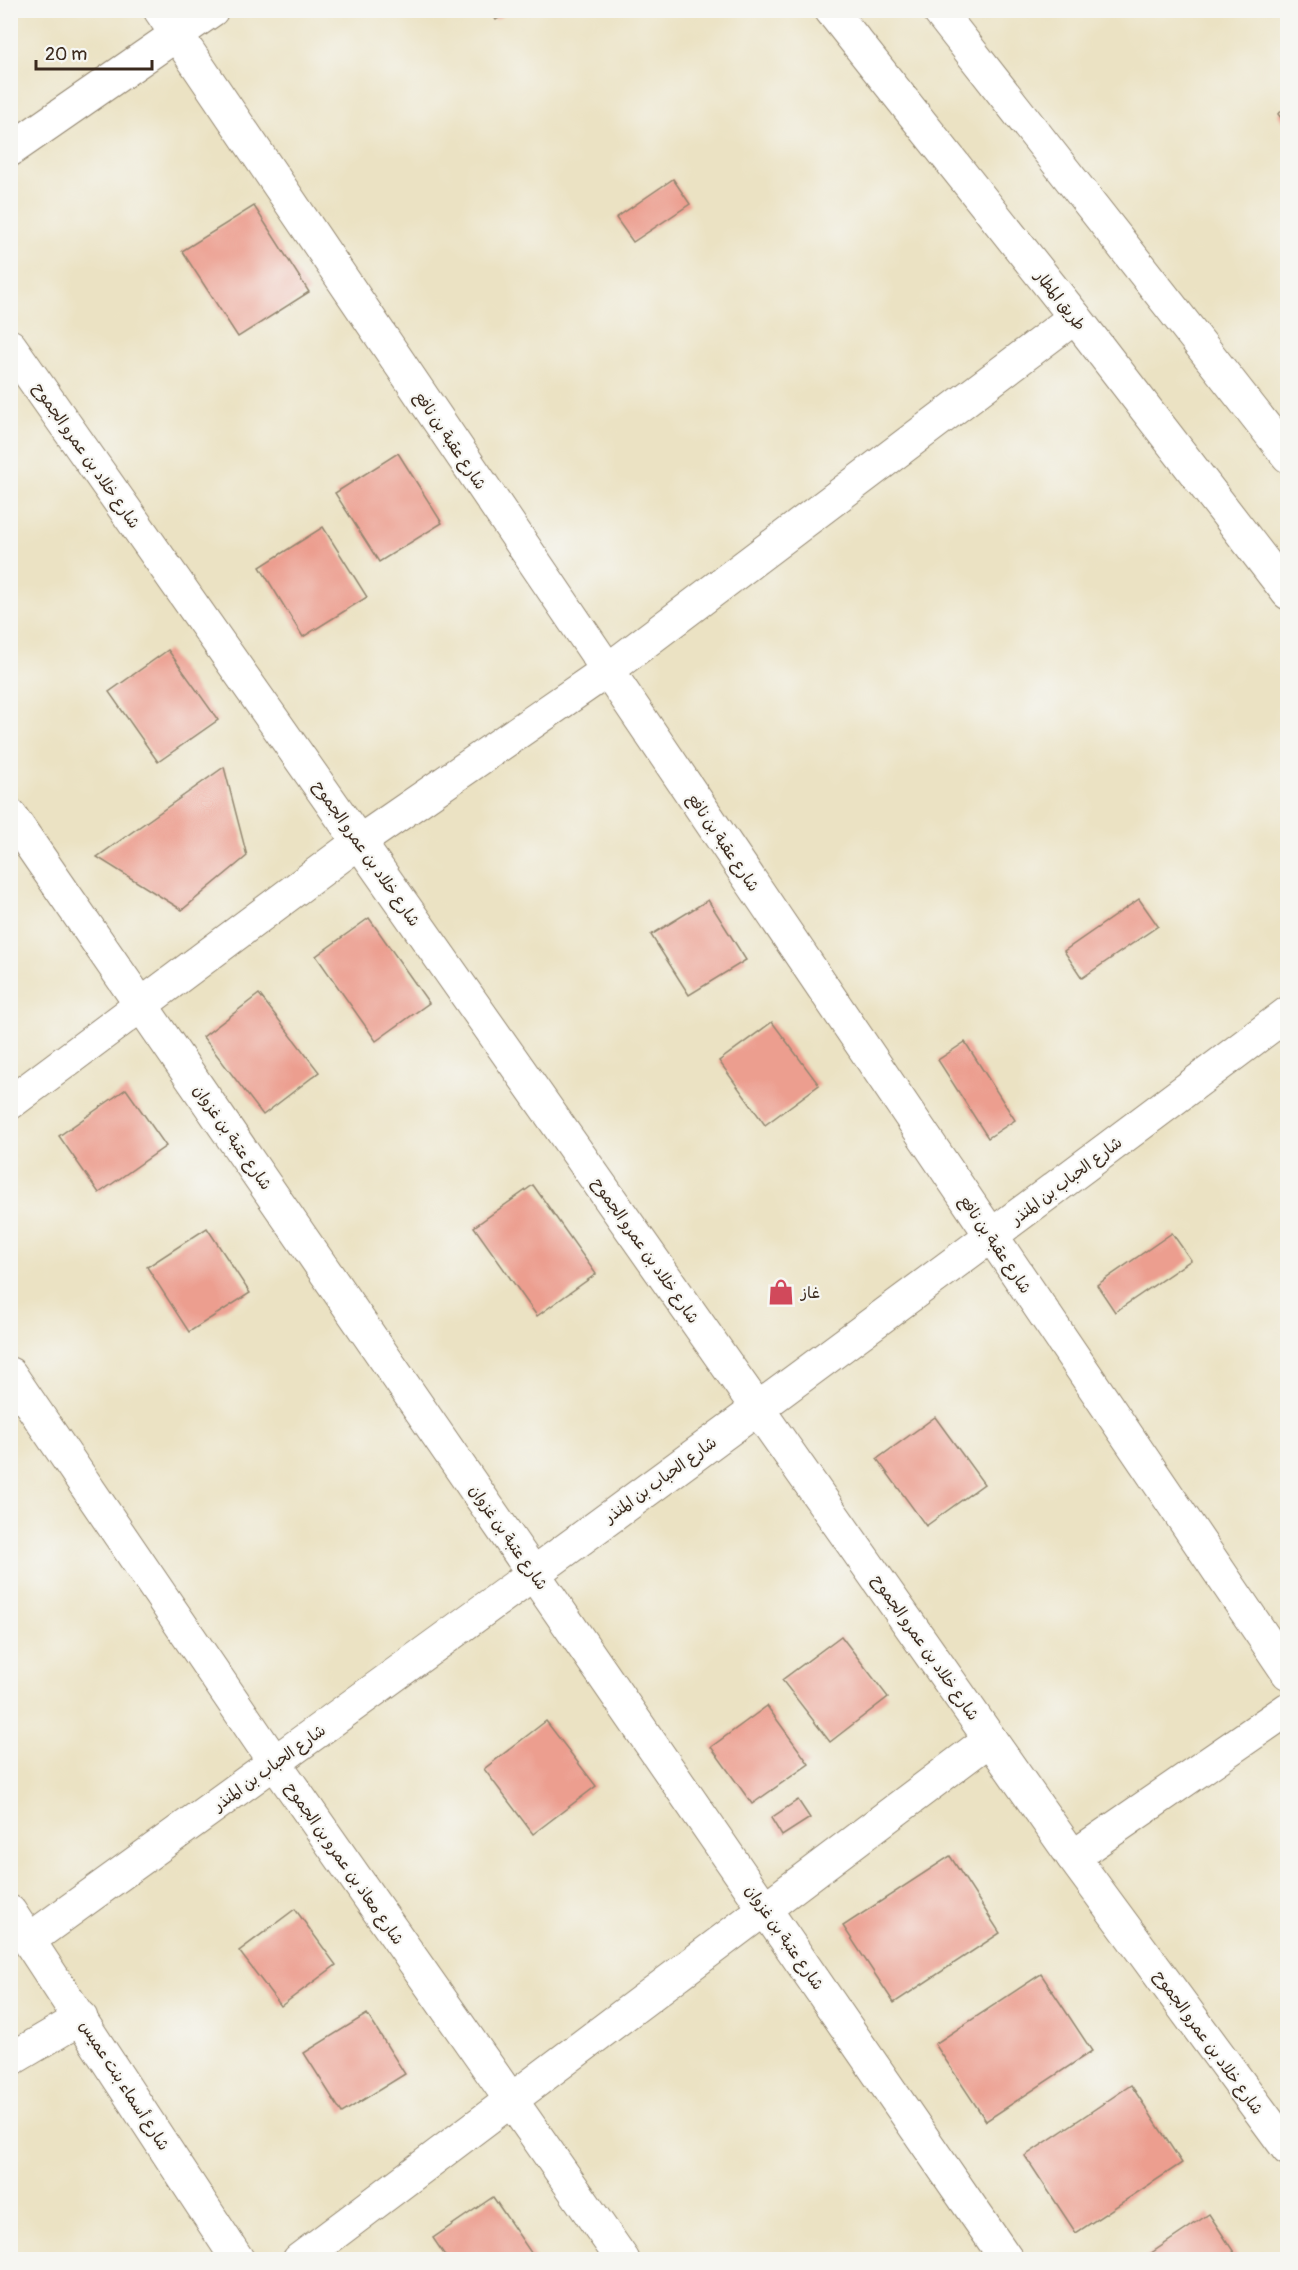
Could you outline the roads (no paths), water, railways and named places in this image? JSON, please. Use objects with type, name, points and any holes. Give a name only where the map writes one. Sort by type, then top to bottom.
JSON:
[{"type":"main road","points":[[10,150],[169,23],[212,10]]},
{"type":"main road","name":"طريق المطار","points":[[831,10],[1075,317],[1287,593]]},
{"type":"main road","points":[[938,10],[1287,456]]},
{"type":"main road","name":"شارع عقبة بن نافع","points":[[169,23],[1287,1673]]},
{"type":"main road","points":[[10,1103],[359,842],[608,670],[1075,317]]},
{"type":"main road","name":"شارع خلاد بن عمرو الجموح","points":[[10,346],[1073,1857],[1287,2150]]},
{"type":"main road","name":"شارع عتبة بن غزوان","points":[[10,815],[1007,2259]]},
{"type":"main road","name":"شارع الحباب بن المنذر","points":[[29,1940],[275,1763],[991,1237],[1287,1013]]},
{"type":"main road","name":"شارع معاذ بن عمرو بن الجموح","points":[[10,1374],[275,1763],[623,2259]]},
{"type":"main road","points":[[1073,1857],[1287,1709]]},
{"type":"main road","points":[[298,2259],[511,2102],[764,1907],[990,1739]]},
{"type":"main road","name":"شارع أسماء بنت عميس","points":[[10,1912],[237,2259]]},
{"type":"main road","points":[[10,2060],[81,2018]]},
{"type":"place","name":"غاز","points":[[781,1292]]}]
